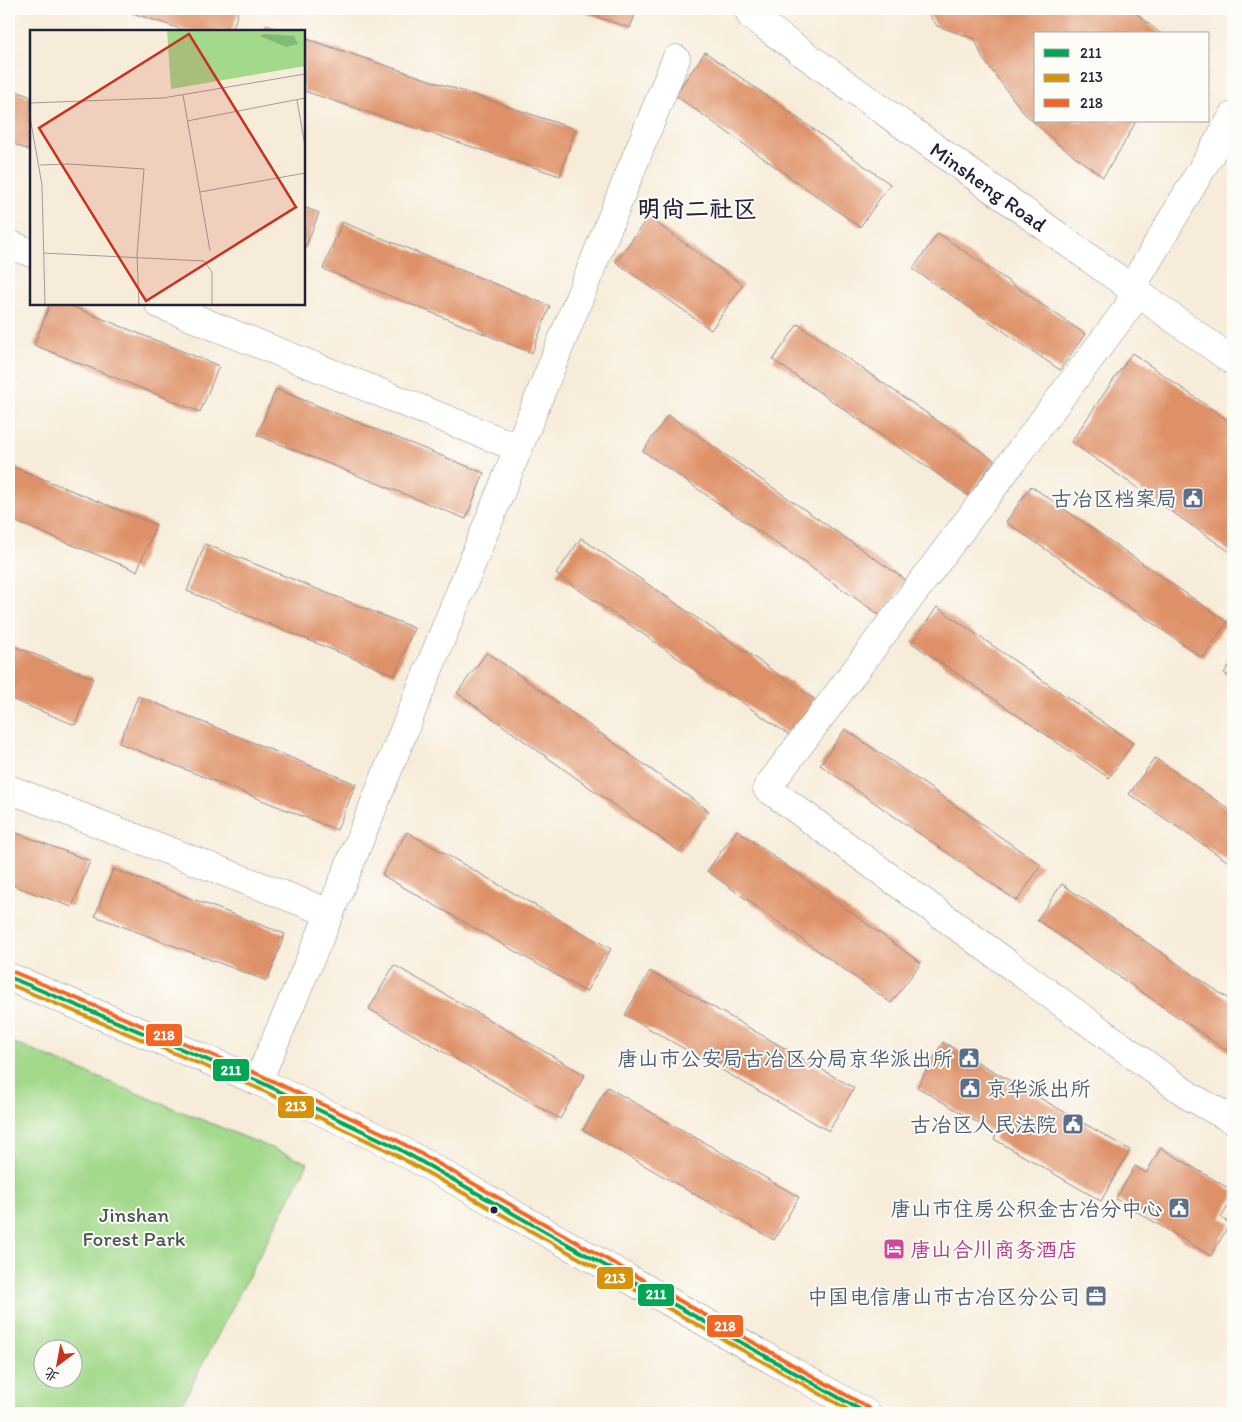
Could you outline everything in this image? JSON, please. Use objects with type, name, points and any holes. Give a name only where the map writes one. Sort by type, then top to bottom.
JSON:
[{"type":"street","name":"Minsheng Road","points":[[748,9],[751,16],[1233,361]]},
{"type":"street","points":[[258,1081],[330,913],[676,59]]},
{"type":"street","points":[[1233,116],[1131,289],[1130,305],[767,788],[1191,1097],[1233,1120]]},
{"type":"street","points":[[9,244],[30,252]]},
{"type":"street","points":[[161,305],[518,448]]},
{"type":"street","points":[[9,789],[330,913]]},
{"type":"street","points":[[9,977],[258,1081],[390,1144],[866,1413]]},
{"type":"green space","name":"Jinshan Forest Park","points":[[9,1041],[308,1163],[177,1413],[9,1413]]},
{"type":"building","points":[[120,9],[239,9],[232,30],[184,30]]},
{"type":"building","points":[[573,9],[637,9],[630,28]]},
{"type":"building","points":[[925,9],[1131,9],[1159,32],[1034,32],[1034,122],[1135,122],[1103,177],[1058,144],[1024,113],[983,59],[975,39],[937,26]]},
{"type":"building","points":[[266,25],[279,30],[264,30]]},
{"type":"building","points":[[305,38],[575,129],[560,176],[305,91]]},
{"type":"building","points":[[705,52],[890,184],[860,227],[675,95]]},
{"type":"building","points":[[9,88],[30,97],[30,151],[9,142]]},
{"type":"building","points":[[305,207],[319,213],[305,248]]},
{"type":"building","points":[[648,217],[743,285],[711,330],[616,262]]},
{"type":"building","points":[[342,222],[550,306],[532,353],[323,269]]},
{"type":"building","points":[[938,233],[1085,334],[1060,370],[913,269]]},
{"type":"building","points":[[50,305],[68,305],[219,366],[200,412],[34,345]]},
{"type":"building","points":[[798,324],[994,460],[969,496],[773,360]]},
{"type":"building","name":"古冶区档案局","points":[[1132,353],[1233,424],[1233,554],[1071,442]]},
{"type":"building","points":[[276,389],[484,473],[466,519],[257,435]]},
{"type":"building","points":[[668,415],[906,580],[881,616],[643,451]]},
{"type":"building","points":[[9,465],[156,525],[137,571],[9,519]]},
{"type":"building","points":[[1031,486],[1227,622],[1203,658],[1006,522]]},
{"type":"building","points":[[581,538],[820,703],[795,739],[556,574]]},
{"type":"building","points":[[205,544],[414,628],[395,675],[187,591]]},
{"type":"building","points":[[937,607],[1133,743],[1109,778],[912,643]]},
{"type":"building","points":[[9,644],[93,678],[75,725],[9,698]]},
{"type":"building","points":[[487,652],[709,811],[680,852],[457,693]]},
{"type":"building","points":[[1233,660],[1233,680],[1224,673]]},
{"type":"building","points":[[138,696],[356,784],[337,830],[119,743]]},
{"type":"building","points":[[845,729],[1041,865],[1017,901],[820,765]]},
{"type":"building","points":[[1155,758],[1233,812],[1233,865],[1129,794]]},
{"type":"building","points":[[9,830],[90,861],[72,907],[9,884]]},
{"type":"building","points":[[737,830],[921,963],[891,1003],[707,871]]},
{"type":"building","points":[[407,832],[611,949],[586,992],[382,875]]},
{"type":"building","points":[[113,869],[285,934],[267,981],[95,916]]},
{"type":"building","points":[[1062,884],[1233,1002],[1233,1055],[1037,920]]},
{"type":"building","points":[[394,965],[585,1075],[560,1119],[369,1009]]},
{"type":"building","points":[[650,971],[854,1088],[829,1131],[625,1015]]},
{"type":"building","points":[[943,1042],[1130,1150],[1101,1201],[994,1139],[997,1134],[917,1087]]},
{"type":"building","points":[[607,1087],[799,1197],[774,1240],[583,1130]]},
{"type":"building","name":"唐山市住房公积金古冶分中心","points":[[1161,1148],[1233,1191],[1233,1197],[1221,1218],[1230,1223],[1211,1256],[1116,1199],[1135,1166],[1146,1173]]},
{"type":"transit line","name":"218","points":[[11,971],[260,1075],[393,1138],[869,1408]]},
{"type":"transit line","name":"211","points":[[9,977],[258,1081],[390,1144],[866,1413]]},
{"type":"transit line","name":"213","points":[[9,984],[255,1087],[387,1150],[854,1413]]},
{"type":"place","name":"古冶区档案局","points":[[1193,498]]},
{"type":"place","name":"唐山市公安局古冶区分局京华派出所","points":[[969,1058]]},
{"type":"place","name":"京华派出所","points":[[970,1088]]},
{"type":"place","name":"古冶区人民法院","points":[[1073,1124]]},
{"type":"place","name":"唐山市住房公积金古冶分中心","points":[[1179,1208]]},
{"type":"place","name":"唐山合川商务酒店","points":[[894,1249]]},
{"type":"place","name":"中国电信唐山市古冶区分公司","points":[[1096,1296]]},
{"type":"district","name":"明尚二社区","points":[[697,208]]}]
